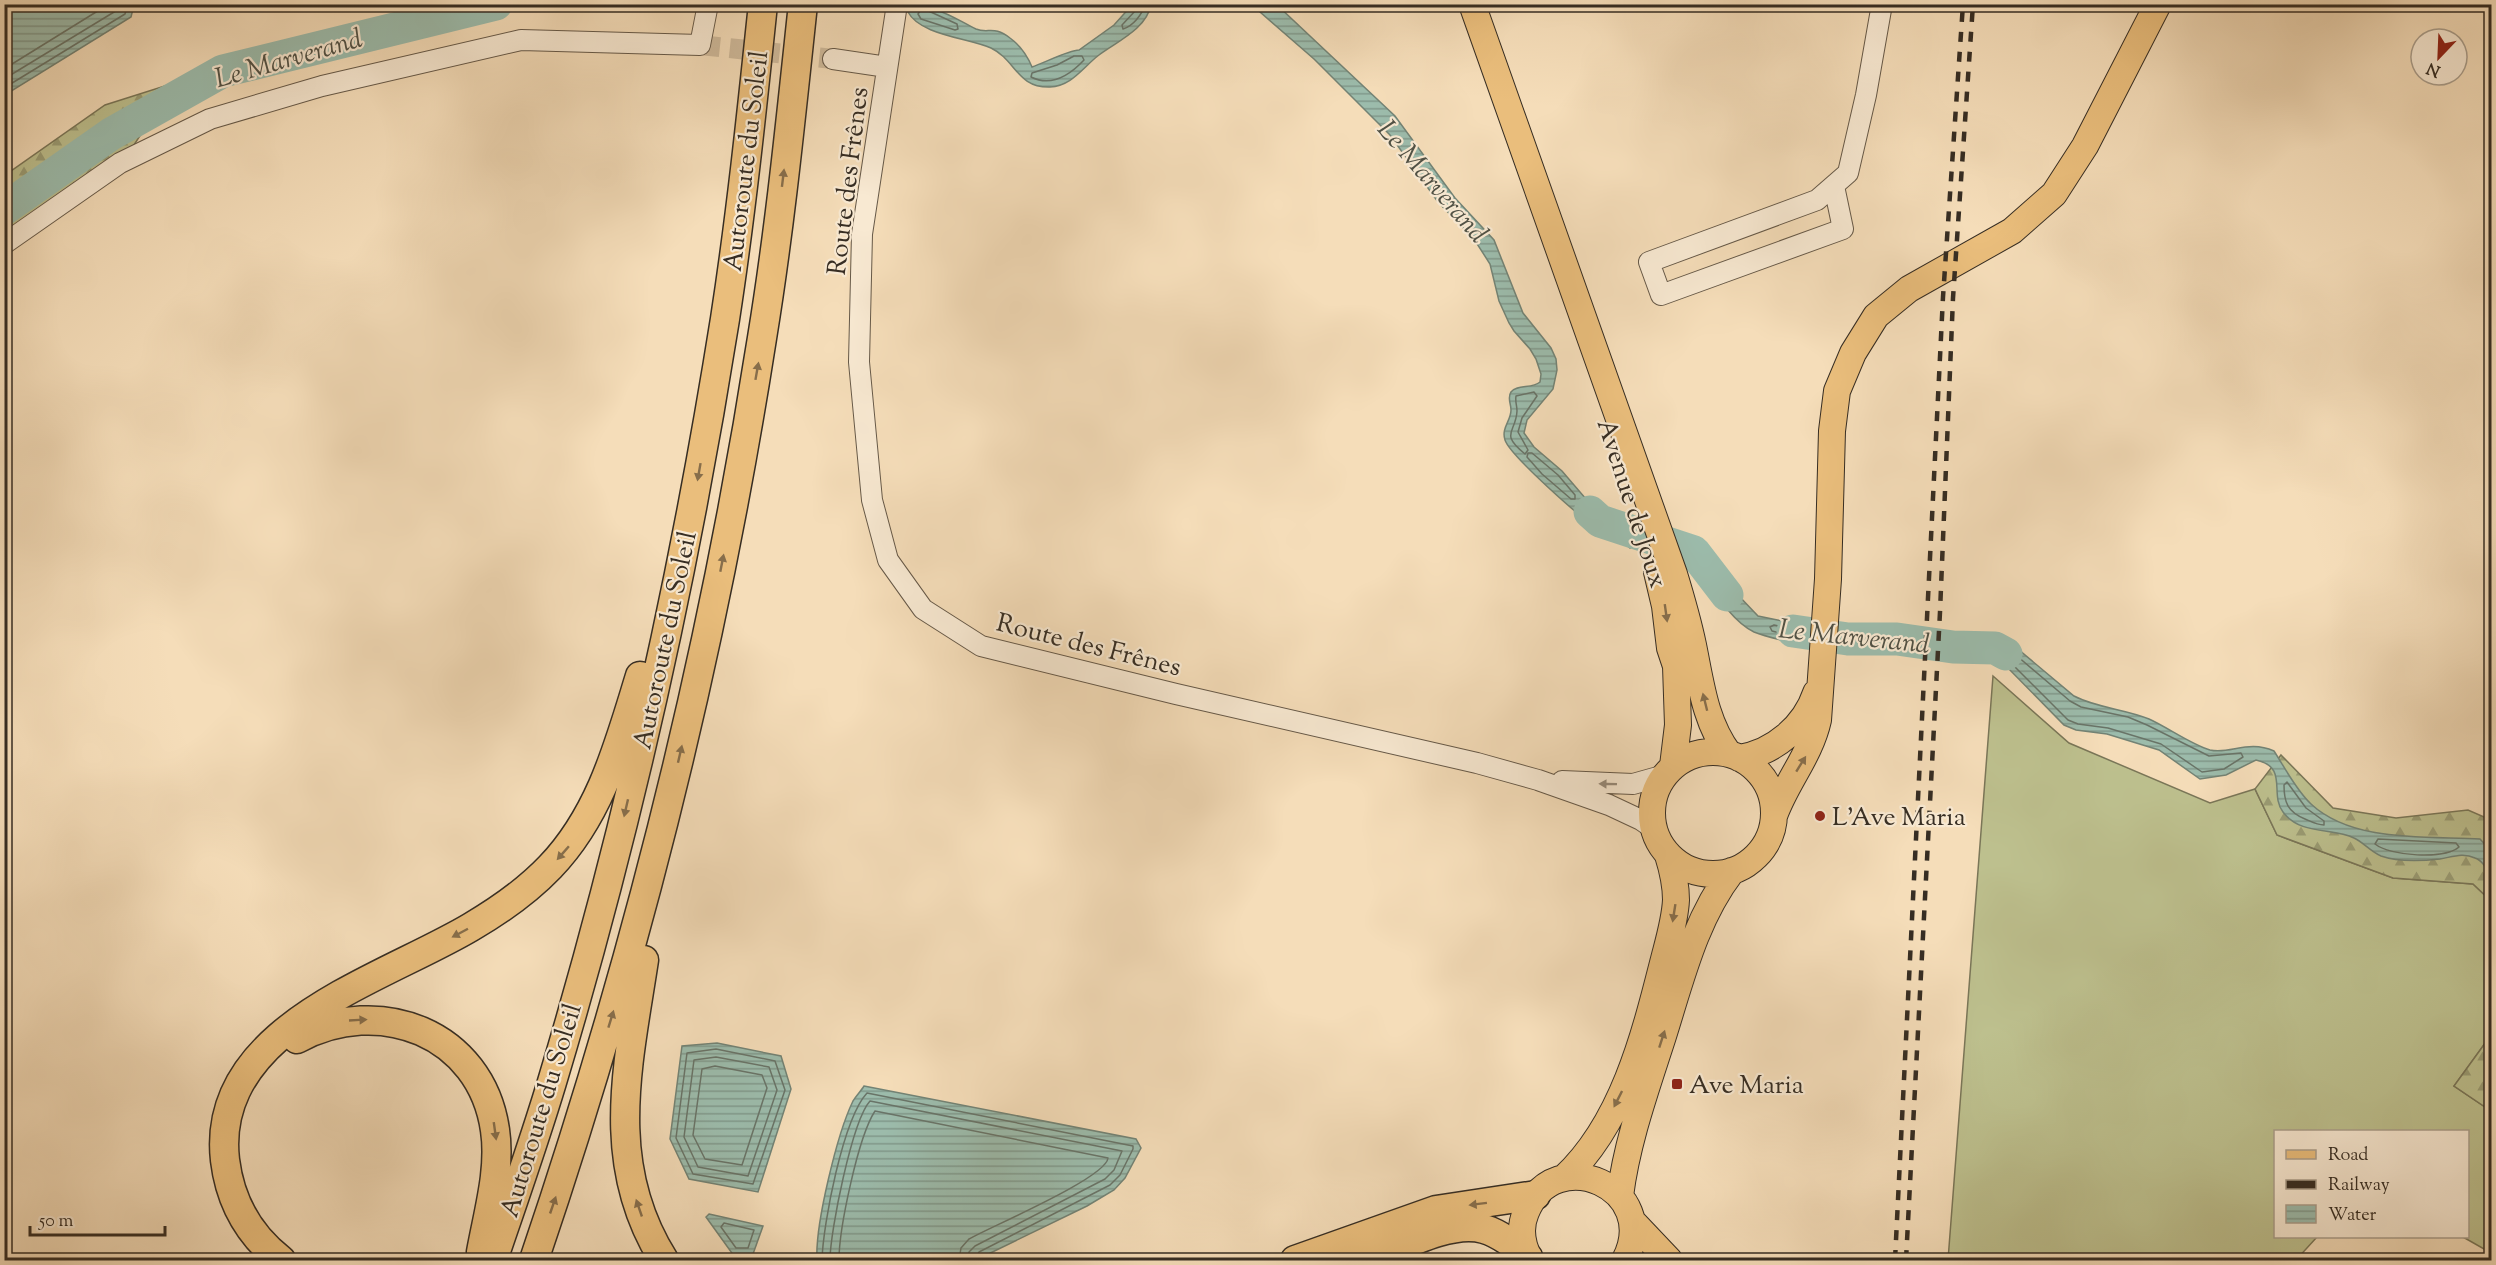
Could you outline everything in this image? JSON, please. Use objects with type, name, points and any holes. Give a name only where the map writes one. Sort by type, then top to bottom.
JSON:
[{"type":"highway","name":"Autoroute du Soleil","points":[[493,1260],[551,1083],[613,866],[654,694],[689,526],[725,316],[763,4]]},
{"type":"highway","name":"Autoroute du Soleil","points":[[534,1260],[572,1149],[621,984],[666,811],[706,642],[751,405],[783,181],[803,4]]},
{"type":"highway","points":[[281,1260],[255,1236],[243,1218],[230,1186],[224,1150],[231,1106],[240,1083],[260,1054],[302,1019],[470,927],[510,902],[550,868],[568,847],[585,824],[614,760],[689,526]]},
{"type":"highway","points":[[664,1260],[645,1225],[630,1179],[626,1155],[624,1107],[666,811]]},
{"type":"highway","points":[[302,1260],[270,1236],[247,1197],[241,1183],[236,1153],[239,1121],[257,1078],[279,1052],[293,1041],[323,1026],[359,1019],[376,1019],[405,1024],[430,1035],[453,1051],[476,1077],[484,1090],[493,1118],[497,1144],[479,1260]]},
{"type":"highway","points":[[1295,1260],[1436,1210],[1536,1195]]},
{"type":"highway","points":[[1368,1260],[1433,1234],[1468,1227],[1484,1229],[1509,1241],[1529,1259]]},
{"type":"main road","name":"Avenue de Joux","points":[[1472,4],[1558,245],[1584,355],[1644,508],[1664,566],[1686,613],[1709,720],[1719,740],[1734,756]]},
{"type":"main road","points":[[1668,855],[1682,866],[1698,872],[1715,874],[1732,871],[1748,863],[1762,850],[1786,788],[1814,739],[1818,720],[1826,612],[1832,431],[1837,391],[1853,353],[1876,316],[1909,290],[2012,231],[2054,194],[2085,146],[2158,4]]},
{"type":"main road","name":"Avenue de Joux","points":[[1664,566],[1665,606],[1670,648],[1676,666],[1678,725],[1669,771]]},
{"type":"main road","points":[[1564,1178],[1581,1162],[1611,1113],[1641,1041],[1653,1002],[1676,903],[1675,875],[1668,855],[1654,829],[1653,801],[1669,771],[1690,756],[1710,752],[1734,756],[1762,752],[1786,736],[1812,703],[1822,671]]},
{"type":"main road","points":[[1734,756],[1751,765],[1769,788],[1774,816]]},
{"type":"main road","points":[[1620,1196],[1625,1158],[1686,965],[1706,910],[1732,871]]},
{"type":"main road","points":[[1529,1259],[1522,1231],[1523,1218],[1536,1195],[1544,1187],[1564,1178],[1580,1176],[1595,1179],[1609,1186],[1620,1196],[1632,1221],[1669,1260]]},
{"type":"main road","points":[[1625,1260],[1631,1247],[1632,1221]]},
{"type":"street","points":[[4,244],[120,163],[210,119],[322,86],[521,40],[700,45],[708,4]]},
{"type":"street","name":"Route des Frênes","points":[[897,4],[862,234],[859,362],[872,500],[888,560],[923,609],[981,646],[1176,694],[1477,763],[1538,780],[1609,805],[1654,829]]},
{"type":"street","points":[[1834,186],[1843,229],[1661,296],[1649,262],[1817,200],[1848,173],[1866,95],[1882,4]]},
{"type":"street","points":[[833,59],[887,67]]},
{"type":"street","name":"Route des Frênes","points":[[1538,780],[1633,784],[1669,771]]},
{"type":"green space","points":[[174,83],[134,145],[5,234],[4,176],[105,105]]},
{"type":"green space","points":[[1993,676],[2069,743],[2210,803],[2255,789],[2277,835],[2393,878],[2473,884],[2491,901],[2491,1035],[2454,1086],[2491,1111],[2491,1253],[2465,1238],[2469,1238],[2469,1130],[2274,1130],[2274,1238],[2316,1238],[2296,1260],[1948,1260]]},
{"type":"green space","points":[[2281,755],[2333,808],[2396,818],[2468,810],[2491,820],[2491,901],[2473,884],[2393,878],[2277,835],[2255,789]]},
{"type":"green space","points":[[2491,1035],[2491,1111],[2454,1086]]},
{"type":"water","points":[[5,4],[134,5],[131,17],[5,95]]},
{"type":"water","points":[[1132,5],[1151,5],[1137,28],[1099,55],[1071,80],[1050,87],[1030,83],[1006,59],[991,48],[933,31],[914,20],[908,12],[925,8],[934,9],[976,29],[1000,32],[1020,48],[1032,67],[1079,50],[1114,25]]},
{"type":"water","points":[[1252,5],[1277,5],[1395,116],[1455,198],[1494,240],[1523,313],[1551,348],[1556,359],[1557,370],[1553,389],[1527,420],[1524,433],[1534,447],[1562,471],[1598,513],[1614,517],[1625,514],[1634,545],[1630,548],[1587,520],[1561,499],[1531,471],[1505,440],[1504,432],[1511,414],[1509,398],[1511,392],[1517,388],[1537,384],[1540,382],[1541,374],[1530,349],[1509,323],[1499,301],[1490,264],[1474,239],[1438,202],[1390,135],[1314,59]]},
{"type":"water","points":[[1701,557],[1715,565],[1758,616],[1811,627],[1808,647],[1754,632],[1745,627],[1723,604],[1699,569],[1696,563]]},
{"type":"water","points":[[1858,628],[1902,633],[1901,651],[1842,650],[1843,629]]},
{"type":"water","points":[[1971,633],[2013,645],[2074,696],[2149,719],[2203,748],[2225,751],[2256,746],[2274,751],[2296,786],[2311,804],[2328,817],[2348,826],[2391,835],[2480,839],[2491,851],[2491,879],[2483,864],[2471,856],[2426,860],[2388,858],[2346,835],[2299,825],[2290,820],[2279,805],[2277,782],[2272,769],[2256,760],[2226,775],[2200,779],[2159,750],[2107,734],[2076,730],[2064,725],[2007,667],[1985,655],[1962,654],[1963,634]]},
{"type":"water","points":[[717,1043],[781,1056],[791,1089],[758,1192],[689,1179],[670,1139],[682,1046]]},
{"type":"water","points":[[864,1086],[1136,1139],[1141,1148],[1125,1178],[1114,1190],[1087,1206],[976,1260],[817,1260],[823,1203],[834,1157],[853,1101]]},
{"type":"water","points":[[709,1214],[763,1226],[753,1254],[734,1256],[706,1217]]},
{"type":"waterway","name":"Le Marverand","points":[[4,209],[111,134],[223,71],[496,4]]},
{"type":"waterway","name":"Le Marverand","points":[[1590,512],[1600,521],[1694,552],[1727,595]]},
{"type":"waterway","name":"Le Marverand","points":[[1793,631],[1848,639],[1897,639],[1953,647],[1995,648],[2006,654]]},
{"type":"tunnel","points":[[700,45],[833,59]]},
{"type":"railway","points":[[1895,1260],[1943,297],[1963,4]]},
{"type":"railway","points":[[1906,1260],[1940,612],[1953,298],[1973,4]]},
{"type":"place","name":"L'Ave Maria","points":[[1820,816]]},
{"type":"place","name":"Ave Maria","points":[[1677,1084]]}]
